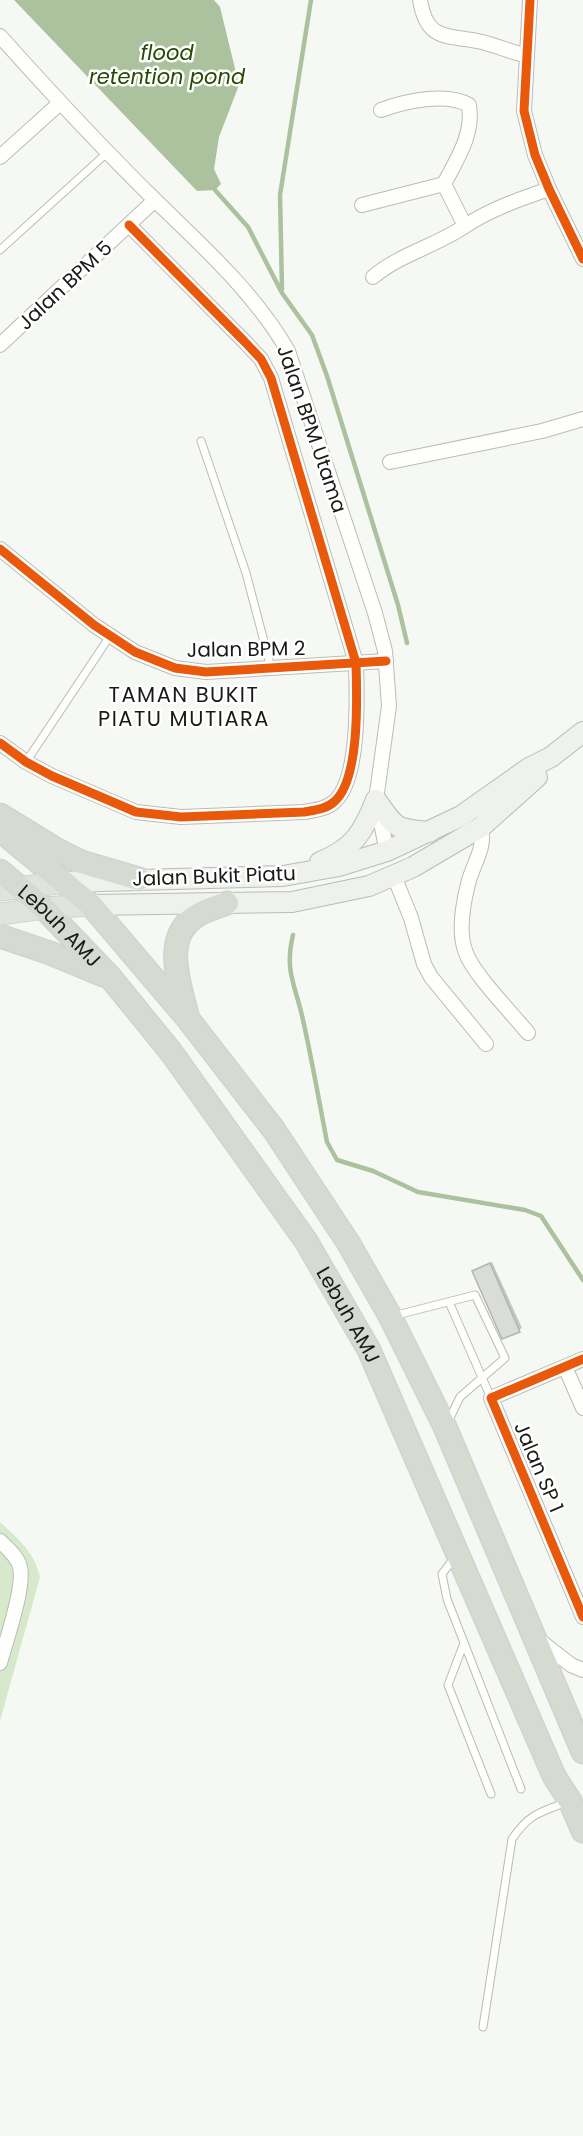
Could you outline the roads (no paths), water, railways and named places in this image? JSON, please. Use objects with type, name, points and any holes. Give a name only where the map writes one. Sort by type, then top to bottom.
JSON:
[{"type":"highway","points":[[0,815],[81,862],[139,879]]},
{"type":"highway","name":"Lebuh AMJ","points":[[0,830],[91,905],[188,1019],[274,1130],[349,1244],[390,1316],[445,1427],[583,1752]]},
{"type":"highway","name":"Lebuh AMJ","points":[[0,871],[9,888],[44,908],[110,978],[171,1052],[220,1118],[318,1261],[369,1350],[554,1776],[570,1801],[583,1831]]},
{"type":"highway","points":[[188,1019],[176,969],[175,948],[179,935],[199,914],[227,903]]},
{"type":"highway","points":[[0,936],[50,952],[110,978]]},
{"type":"main road","name":"Jalan Bukit Piatu","points":[[65,882],[283,876],[339,866],[387,851],[461,816],[529,768],[551,757],[583,732]]},
{"type":"main road","name":"Jalan Bukit Piatu","points":[[91,905],[292,902],[369,886],[449,848],[481,827],[537,777],[551,757]]},
{"type":"main road","points":[[283,876],[329,858],[347,848],[361,833],[376,800],[393,823],[404,830],[430,832]]},
{"type":"main road","points":[[329,896],[366,877],[378,868],[387,851],[396,857],[405,858],[449,848]]},
{"type":"main road","points":[[9,888],[65,882]]},
{"type":"main road","points":[[0,914],[91,905]]},
{"type":"street","points":[[420,0],[423,16],[435,32],[482,42],[527,56]]},
{"type":"street","points":[[530,0],[524,111],[535,155],[583,259]]},
{"type":"street","name":"Jalan BPM Utama","points":[[0,36],[60,103],[255,301],[288,351],[375,613],[385,651],[389,706],[376,800],[387,851]]},
{"type":"street","points":[[381,110],[418,100],[458,99],[469,105],[471,116],[469,131],[444,184]]},
{"type":"street","points":[[0,157],[60,103]]},
{"type":"street","points":[[444,184],[465,226]]},
{"type":"street","points":[[362,205],[444,184]]},
{"type":"street","points":[[373,277],[387,265],[432,245],[478,217],[549,189]]},
{"type":"street","name":"Jalan BPM 5","points":[[0,345],[155,200]]},
{"type":"street","points":[[0,743],[26,762],[52,776],[136,812],[159,816],[304,812],[322,809],[335,801],[344,790],[349,776],[356,730],[357,663],[271,378],[261,359],[129,225]]},
{"type":"street","points":[[390,462],[542,431],[583,419]]},
{"type":"street","name":"Jalan BPM 2","points":[[0,549],[110,636],[135,652],[175,668],[206,672],[386,661]]},
{"type":"street","points":[[481,827],[482,848],[472,872],[466,898],[462,939],[466,953],[475,969],[528,1033]]},
{"type":"street","points":[[394,876],[431,978],[486,1044]]},
{"type":"street","points":[[491,1398],[583,1359]]},
{"type":"street","points":[[565,1367],[583,1408]]},
{"type":"street","name":"Jalan SP 1","points":[[491,1398],[583,1617]]},
{"type":"street","points":[[0,1541],[12,1552],[20,1565],[21,1581],[0,1663]]},
{"type":"street","points":[[533,1635],[571,1665],[583,1670]]},
{"type":"lane","points":[[0,250],[108,152]]},
{"type":"lane","points":[[201,441],[246,573],[271,668]]},
{"type":"lane","points":[[26,762],[110,636]]},
{"type":"lane","points":[[390,1316],[475,1295],[505,1358],[460,1397],[445,1427]]},
{"type":"lane","points":[[449,1302],[491,1398]]},
{"type":"lane","points":[[457,1553],[442,1574],[447,1599],[521,1789]]},
{"type":"lane","points":[[464,1643],[448,1685],[491,1794]]},
{"type":"lane","points":[[483,2027],[512,1839],[521,1826],[534,1814],[570,1801]]},
{"type":"water","name":"flood retention pond","points":[[14,0],[214,0],[220,7],[239,85],[219,137],[214,169],[221,184],[215,190],[197,191]]},
{"type":"waterway","points":[[282,289],[280,195],[311,0]]},
{"type":"waterway","points":[[215,190],[248,227],[282,293],[312,335],[327,376],[398,605],[407,643]]},
{"type":"waterway","points":[[293,935],[290,969],[306,1035],[327,1142],[337,1160],[373,1171],[418,1192],[525,1210],[541,1216],[583,1280]]},
{"type":"district","name":"TAMAN BUKIT PIATU MUTIARA","points":[[184,707]]}]
